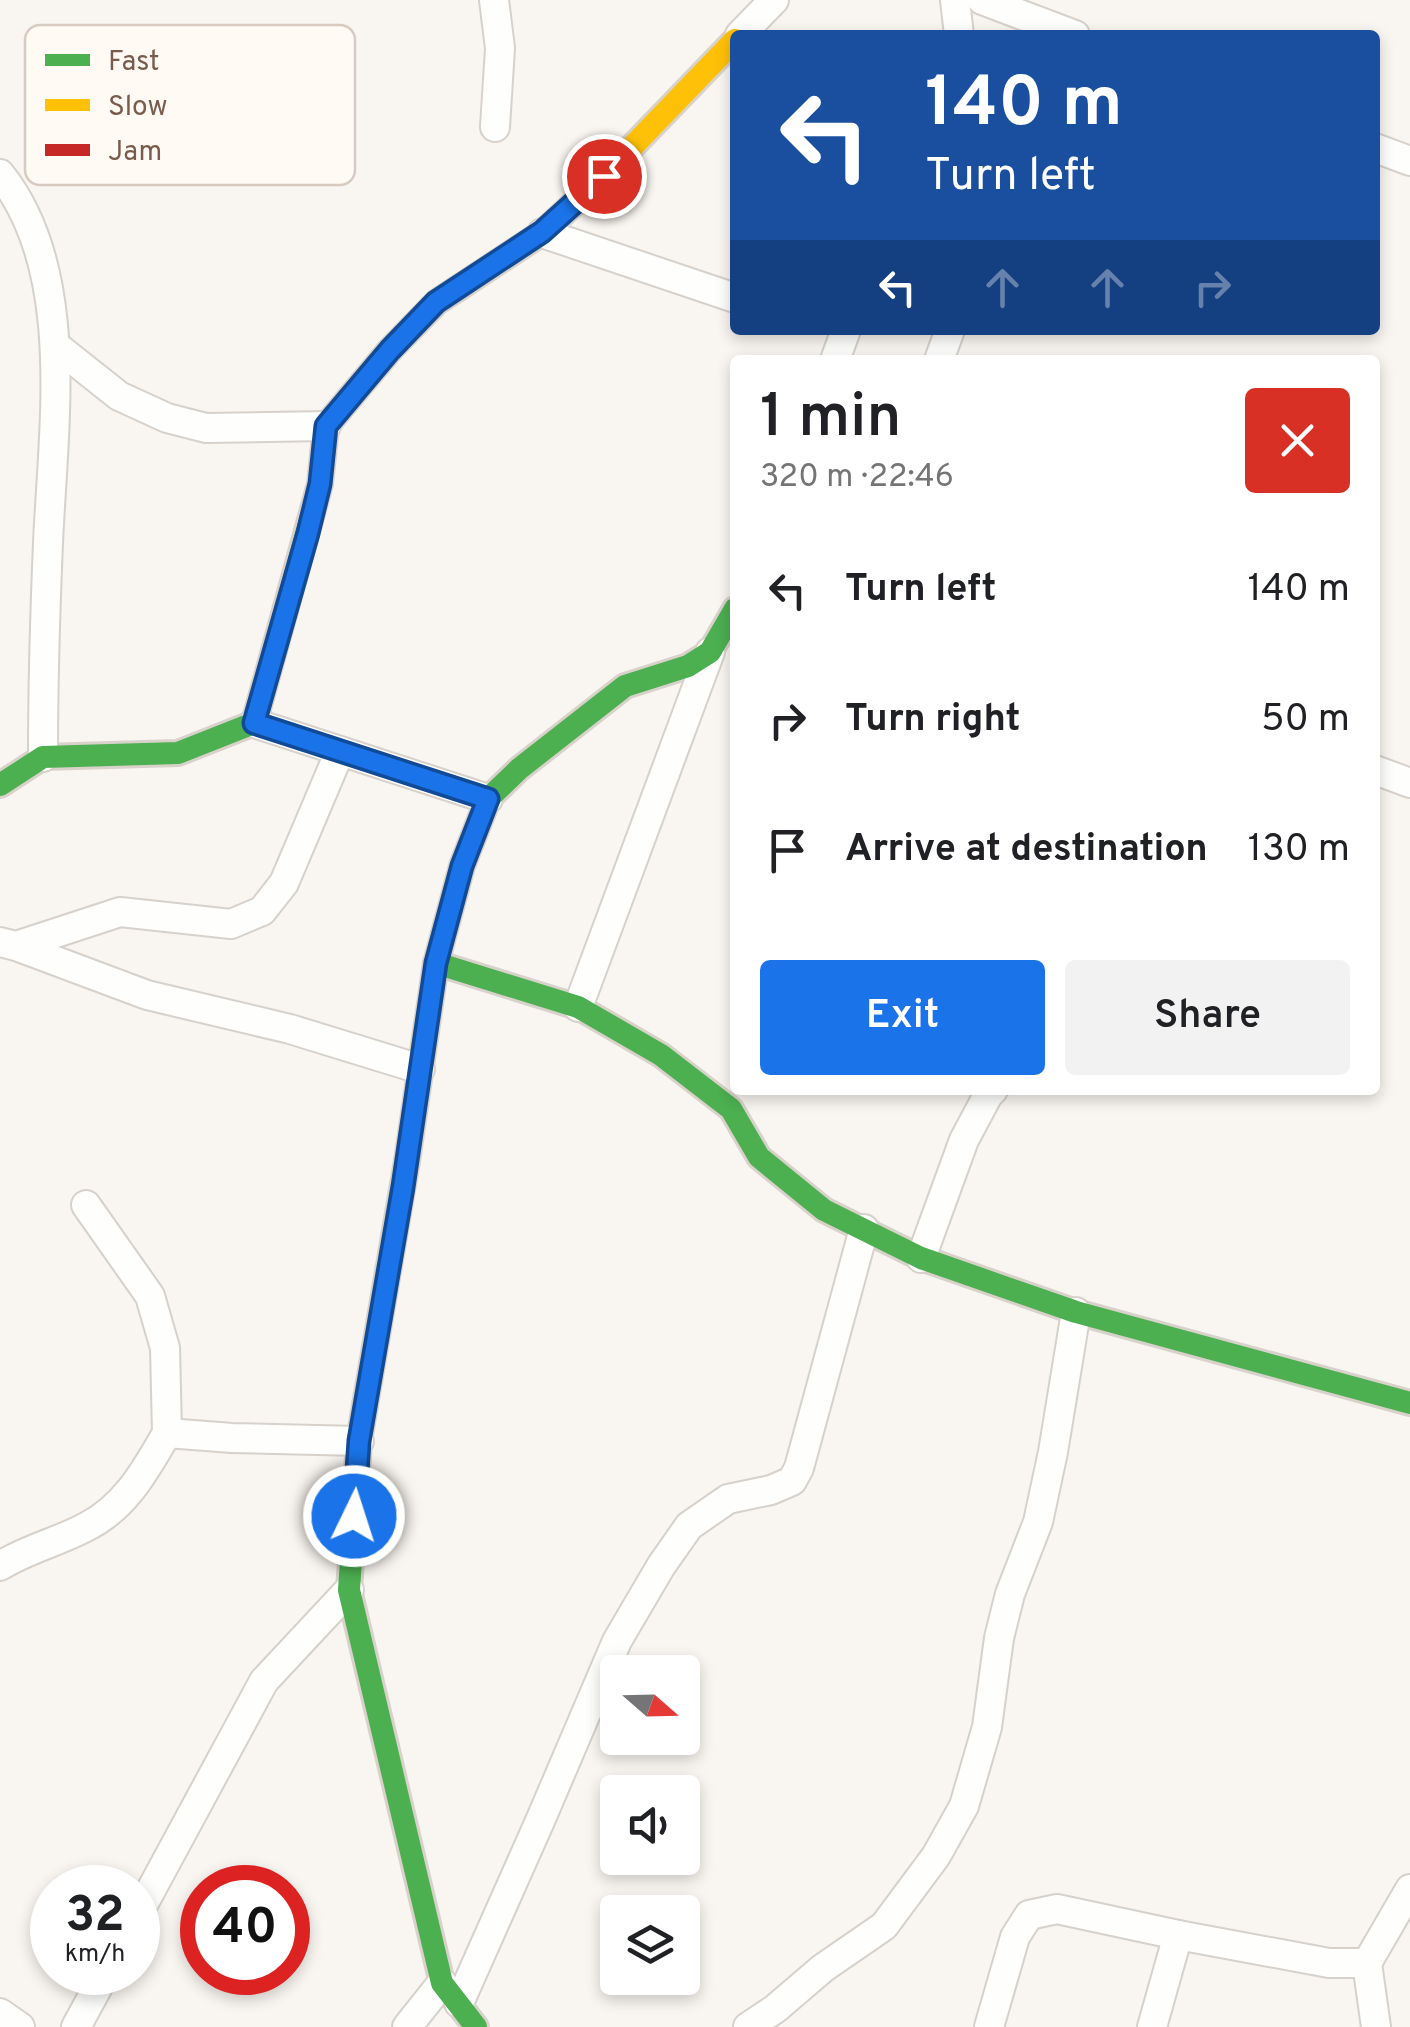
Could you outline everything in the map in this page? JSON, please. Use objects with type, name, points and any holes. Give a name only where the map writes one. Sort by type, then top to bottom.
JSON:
[{"type":"street","points":[[494,0],[500,48],[495,127]]},
{"type":"street","points":[[746,30],[774,0]]},
{"type":"street","points":[[954,0],[958,30]]},
{"type":"street","points":[[982,0],[1061,30]]},
{"type":"street","points":[[254,723],[320,484],[326,426],[436,302],[542,232],[604,176],[730,46]]},
{"type":"street","points":[[1380,150],[1410,161]]},
{"type":"street","points":[[0,174],[18,196],[39,244],[56,346],[43,757]]},
{"type":"street","points":[[542,232],[730,296]]},
{"type":"street","points":[[56,346],[119,396],[166,418],[206,428],[326,426]]},
{"type":"street","points":[[578,1007],[710,652],[730,617]]},
{"type":"street","points":[[476,2027],[451,1993],[349,1590],[359,1441],[403,1187],[436,963],[462,866],[488,799],[625,686],[688,666],[710,652]]},
{"type":"street","points":[[0,786],[43,757],[178,753],[254,723],[488,799]]},
{"type":"street","points":[[8,944],[120,912],[231,924],[262,911],[284,883],[340,751]]},
{"type":"street","points":[[1380,772],[1410,783]]},
{"type":"street","points":[[8,944],[146,995],[290,1029],[420,1069]]},
{"type":"street","points":[[436,963],[578,1007],[661,1056],[731,1110],[758,1157],[824,1210],[921,1258],[1076,1312],[1410,1403]]},
{"type":"street","points":[[921,1258],[964,1140],[988,1095]]},
{"type":"street","points":[[0,1566],[19,1554],[88,1527],[118,1505],[140,1480],[168,1433],[165,1348],[150,1296],[86,1204]]},
{"type":"street","points":[[407,2027],[451,1993],[540,1821],[617,1640],[689,1526],[728,1499],[792,1481],[799,1468],[864,1230]]},
{"type":"street","points":[[748,2027],[884,1926],[936,1856],[964,1806],[987,1726],[999,1638],[1010,1594],[1038,1522],[1076,1312]]},
{"type":"street","points":[[168,1433],[359,1441]]},
{"type":"street","points":[[160,1873],[264,1681],[349,1590]]},
{"type":"street","points":[[1376,2027],[1367,1963],[1410,1889]]},
{"type":"street","points":[[989,2027],[1015,1937],[1028,1915],[1058,1909],[1329,1963],[1367,1963]]},
{"type":"street","points":[[1152,2027],[1178,1935]]},
{"type":"street","points":[[76,2027],[93,1995]]},
{"type":"street","points":[[0,2013],[20,2027]]},
{"type":"traffic: fast","points":[[0,785],[43,757],[178,753],[254,723],[320,484],[326,426],[390,350],[437,302],[457,289]]},
{"type":"traffic: fast","points":[[407,1161],[436,963],[462,866],[488,799],[519,769],[625,686],[688,666],[710,652],[730,618]]},
{"type":"traffic: fast","points":[[436,963],[578,1007],[661,1055],[731,1109],[759,1157],[824,1210],[921,1258],[1076,1312],[1410,1403]]},
{"type":"traffic: fast","points":[[365,1405],[349,1590],[442,1983],[476,2027]]},
{"type":"traffic: slow","points":[[457,289],[542,233],[604,176],[730,45]]},
{"type":"traffic: jam","points":[[365,1405],[407,1161]]},
{"type":"route","points":[[354,1516],[359,1441],[403,1187],[436,963],[462,866],[488,799],[254,723],[320,484],[326,426],[436,302],[542,232],[604,176]]}]
